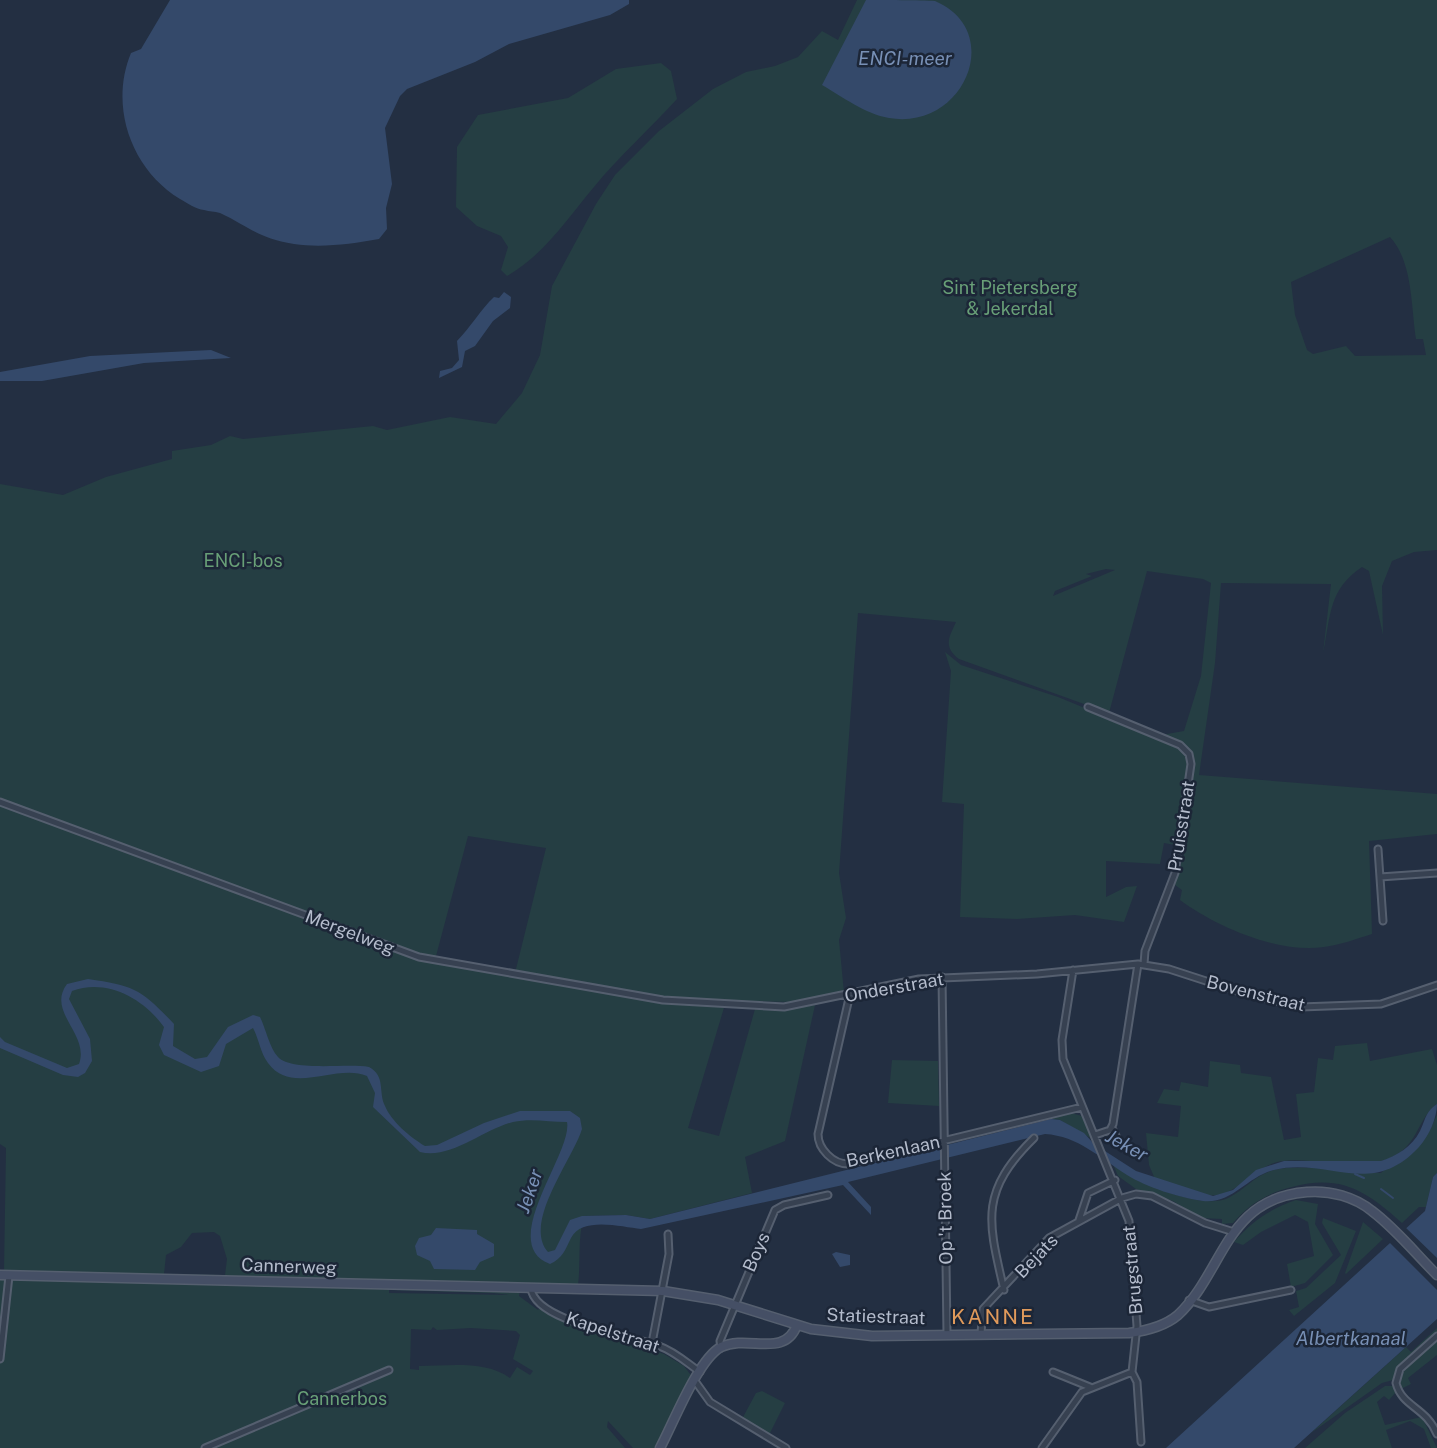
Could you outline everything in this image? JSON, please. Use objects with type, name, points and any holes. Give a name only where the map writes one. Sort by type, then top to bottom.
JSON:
[{"type":"main road","name":"Statiestraat","points":[[576,1290],[663,1291],[734,1304],[797,1325],[872,1336],[1137,1332],[1170,1321],[1189,1300],[1245,1219],[1266,1204],[1296,1193],[1313,1191],[1349,1198],[1372,1210],[1437,1275]]},
{"type":"main road","name":"Cannerweg","points":[[4,1276],[576,1290]]},
{"type":"main road","points":[[660,1448],[697,1377],[721,1348],[743,1343],[785,1343],[793,1337],[797,1325]]},
{"type":"street","name":"Pruisstraat","points":[[1088,707],[1171,740],[1184,748],[1191,764],[1175,873],[1141,964],[1112,1128]]},
{"type":"street","name":"Mergelweg","points":[[0,802],[419,957],[606,992],[715,1003]]},
{"type":"street","points":[[1378,849],[1383,920]]},
{"type":"street","points":[[1380,877],[1437,873]]},
{"type":"street","name":"Bovenstraat","points":[[1073,970],[1141,964],[1301,1007],[1381,1004],[1437,985]]},
{"type":"street","name":"Onderstraat","points":[[715,1003],[784,1007],[919,978],[1073,970]]},
{"type":"street","name":"Brugstraat","points":[[1073,970],[1061,1049],[1065,1067],[1122,1198],[1131,1232],[1137,1332],[1132,1372],[1136,1382],[1141,1442]]},
{"type":"street","name":"Op 't Broek","points":[[942,977],[947,1334]]},
{"type":"street","name":"Berkenlaan","points":[[850,994],[818,1134],[818,1144],[843,1164],[1082,1107]]},
{"type":"street","points":[[1094,1135],[1112,1128],[1121,1146]]},
{"type":"street","points":[[1004,1290],[990,1216],[997,1188],[1007,1166],[1034,1138]]},
{"type":"street","points":[[1079,1220],[1088,1193],[1115,1180]]},
{"type":"street","points":[[1122,1198],[1136,1194],[1152,1196],[1205,1223],[1234,1232]]},
{"type":"street","name":"Boys","points":[[721,1348],[720,1341],[734,1304],[775,1210],[784,1205],[828,1195]]},
{"type":"street","name":"Bejats","points":[[981,1333],[983,1309],[1004,1290],[1049,1238],[1122,1198]]},
{"type":"street","points":[[652,1343],[669,1254],[668,1234]]},
{"type":"street","points":[[0,1359],[4,1276]]},
{"type":"street","name":"Kapelstraat","points":[[531,1288],[537,1302],[570,1320],[667,1349],[697,1377],[710,1402],[786,1448]]},
{"type":"street","points":[[1189,1300],[1209,1307],[1287,1290]]},
{"type":"street","points":[[1437,1336],[1400,1369],[1396,1383],[1403,1399],[1427,1415],[1435,1425],[1437,1434]]},
{"type":"street","points":[[205,1448],[389,1370]]},
{"type":"street","points":[[1053,1372],[1090,1387]]},
{"type":"street","points":[[1042,1448],[1075,1399],[1090,1387],[1132,1372]]},
{"type":"green space","name":"Sint Pietersberg & Jekerdal","points":[[857,0],[1437,0],[1437,550],[1414,552],[1392,561],[1382,586],[1383,635],[1369,571],[1362,567],[1351,576],[1333,604],[1323,653],[1331,584],[1221,583],[1215,663],[1199,775],[1437,794],[1437,834],[1369,841],[1372,934],[1330,946],[1306,948],[1267,942],[1229,928],[1194,910],[1180,900],[1182,890],[1175,885],[1186,847],[1164,843],[1160,864],[1106,861],[1106,897],[1126,887],[1137,886],[1124,922],[1075,915],[1017,919],[960,917],[964,804],[942,802],[951,671],[945,652],[961,665],[1058,697],[1131,727],[1161,735],[1184,731],[1201,676],[1211,583],[1203,579],[1147,571],[1109,713],[959,659],[949,645],[956,622],[858,613],[839,873],[846,918],[839,940],[844,993],[801,1002],[726,1001],[688,1128],[719,1136],[755,1009],[785,1010],[815,1005],[785,1141],[745,1157],[752,1193],[650,1219],[626,1215],[585,1216],[580,1240],[578,1285],[521,1285],[519,1296],[538,1310],[540,1307],[583,1328],[664,1354],[684,1366],[693,1378],[656,1448],[633,1448],[608,1421],[607,1427],[625,1448],[0,1448],[0,1271],[4,1271],[6,1148],[0,1144],[0,484],[63,495],[106,477],[172,459],[172,451],[211,445],[230,436],[243,439],[373,426],[387,430],[450,417],[496,424],[522,393],[540,355],[552,286],[596,204],[615,175],[659,131],[713,89],[746,72],[775,66],[798,57],[822,31],[838,40]],"holes":[[[1390,237],[1398,247],[1407,272],[1416,339],[1423,339],[1426,355],[1355,356],[1346,346],[1313,354],[1307,350],[1295,315],[1291,282]],[[1106,569],[1115,570],[1053,596],[1055,591],[1092,576],[1086,574]],[[468,836],[546,848],[515,973],[436,956]],[[214,1232],[220,1236],[227,1259],[225,1275],[164,1274],[166,1255],[181,1247],[192,1233]],[[389,1290],[493,1293],[509,1295],[389,1293]],[[433,1327],[437,1330],[471,1328],[516,1331],[520,1335],[513,1359],[533,1371],[530,1375],[517,1367],[510,1378],[500,1372],[478,1366],[419,1366],[419,1370],[410,1369],[411,1329],[431,1330]]]},
{"type":"green space","points":[[661,63],[671,71],[677,99],[604,176],[544,247],[507,276],[501,270],[508,247],[501,236],[477,226],[456,207],[457,147],[478,115],[568,98],[616,69]]},
{"type":"green space","points":[[1367,1043],[1370,1061],[1432,1049],[1437,1065],[1437,1104],[1402,1151],[1368,1164],[1296,1160],[1273,1163],[1226,1193],[1217,1195],[1194,1193],[1155,1179],[1149,1165],[1146,1133],[1178,1137],[1181,1106],[1157,1103],[1164,1089],[1179,1091],[1181,1082],[1208,1087],[1210,1061],[1240,1065],[1241,1073],[1271,1077],[1284,1140],[1301,1137],[1296,1094],[1314,1092],[1318,1058],[1333,1060],[1335,1046]]},
{"type":"green space","points":[[892,1060],[938,1061],[939,1106],[888,1103]]},
{"type":"green space","points":[[1071,1113],[1082,1116],[1092,1139],[1060,1120],[1051,1119]]},
{"type":"green space","points":[[1437,1115],[1437,1173],[1433,1177],[1426,1207],[1419,1207],[1402,1223],[1364,1194],[1339,1184],[1325,1183],[1275,1192],[1252,1205],[1233,1223],[1222,1224],[1222,1219],[1201,1218],[1173,1201],[1136,1189],[1118,1176],[1113,1164],[1152,1186],[1202,1201],[1216,1201],[1228,1198],[1261,1175],[1274,1170],[1313,1168],[1381,1173],[1430,1129]]},
{"type":"green space","points":[[1296,1200],[1318,1204],[1315,1224],[1333,1255],[1305,1283],[1291,1287],[1287,1264],[1314,1256],[1308,1222],[1295,1215],[1261,1232],[1243,1245],[1234,1242],[1262,1216]]},
{"type":"green space","points":[[1323,1218],[1356,1231],[1335,1283],[1294,1316],[1289,1310],[1299,1307],[1296,1291],[1306,1288],[1341,1255],[1322,1223]]},
{"type":"green space","points":[[1363,1222],[1383,1239],[1346,1274],[1345,1273]]},
{"type":"green space","points":[[1437,1328],[1437,1332],[1399,1367],[1393,1380],[1382,1383],[1311,1433],[1406,1347],[1411,1352]]},
{"type":"green space","points":[[1437,1341],[1437,1355],[1408,1378],[1411,1384],[1401,1389],[1399,1381],[1403,1372]]},
{"type":"green space","points":[[1385,1386],[1393,1386],[1396,1392],[1389,1400],[1384,1396],[1377,1402],[1385,1425],[1422,1417],[1437,1448],[1431,1448],[1424,1429],[1410,1421],[1386,1430],[1392,1448],[1305,1448],[1345,1413]]},
{"type":"green space","points":[[762,1391],[785,1403],[769,1435],[742,1419],[756,1393]]},
{"type":"water","points":[[170,0],[629,0],[629,4],[610,15],[509,44],[475,62],[407,89],[400,96],[385,128],[392,184],[386,208],[387,229],[379,239],[315,246],[271,239],[220,213],[192,206],[163,186],[137,154],[124,115],[122,94],[125,73],[131,53],[141,49]]},
{"type":"water","name":"ENCI-meer","points":[[866,0],[935,1],[956,15],[968,34],[971,55],[967,76],[955,95],[938,109],[915,118],[889,118],[863,109],[822,85]]},
{"type":"water","points":[[504,292],[511,297],[510,308],[493,321],[475,346],[465,351],[462,367],[439,378],[440,371],[452,368],[459,360],[457,341],[489,302],[494,297],[499,298]]},
{"type":"water","points":[[211,350],[231,358],[144,363],[42,381],[0,381],[0,372],[90,356]]},
{"type":"water","points":[[88,979],[117,984],[145,996],[174,1024],[173,1046],[195,1059],[207,1057],[228,1027],[253,1015],[260,1017],[272,1048],[285,1062],[307,1066],[369,1067],[378,1075],[388,1112],[408,1134],[425,1146],[437,1145],[484,1123],[520,1111],[570,1111],[580,1118],[582,1129],[545,1208],[541,1225],[542,1240],[548,1252],[555,1250],[570,1220],[582,1216],[626,1215],[650,1219],[1051,1119],[1060,1120],[1084,1133],[1094,1144],[1136,1171],[1213,1196],[1233,1190],[1256,1170],[1284,1161],[1387,1159],[1413,1142],[1428,1113],[1437,1104],[1437,1109],[1432,1127],[1419,1147],[1401,1162],[1384,1171],[1367,1174],[1294,1167],[1274,1170],[1214,1201],[1194,1200],[1153,1188],[1127,1175],[1078,1143],[1045,1134],[848,1182],[871,1207],[871,1215],[843,1185],[641,1229],[603,1224],[584,1227],[576,1231],[561,1256],[550,1264],[535,1253],[531,1238],[533,1218],[566,1136],[567,1122],[513,1122],[443,1152],[420,1152],[373,1107],[375,1093],[367,1076],[342,1073],[289,1077],[278,1072],[265,1059],[253,1028],[226,1044],[219,1066],[201,1072],[164,1055],[159,1045],[164,1027],[146,1008],[124,994],[98,987],[72,991],[69,999],[90,1039],[92,1061],[85,1073],[78,1077],[63,1075],[0,1048],[0,1037],[5,1042],[67,1068],[79,1064],[79,1043],[64,1014],[62,994],[67,984]]},
{"type":"water","name":"Albertkanaal","points":[[1437,1173],[1437,1319],[1294,1448],[1166,1448],[1425,1211],[1433,1177]]},
{"type":"water","points":[[436,1228],[477,1230],[477,1234],[494,1244],[494,1256],[480,1262],[475,1270],[434,1269],[430,1261],[417,1255],[415,1246],[419,1238],[431,1235]]},
{"type":"water","points":[[836,1252],[850,1255],[850,1265],[840,1267],[832,1254]]},
{"type":"pier","points":[[1404,1226],[1437,1258],[1437,1290],[1388,1241]]},
{"type":"waterway","points":[[1355,1174],[1364,1178]]},
{"type":"waterway","points":[[1381,1189],[1393,1198]]},
{"type":"district","name":"KANNE","points":[[993,1316]]},
{"type":"park label","name":"ENCI-bos","points":[[243,560]]},
{"type":"park label","name":"Cannerbos","points":[[342,1398]]},
{"type":"water label","name":"Jeker","points":[[1127,1145]]},
{"type":"water label","name":"Jeker","points":[[529,1191]]}]
